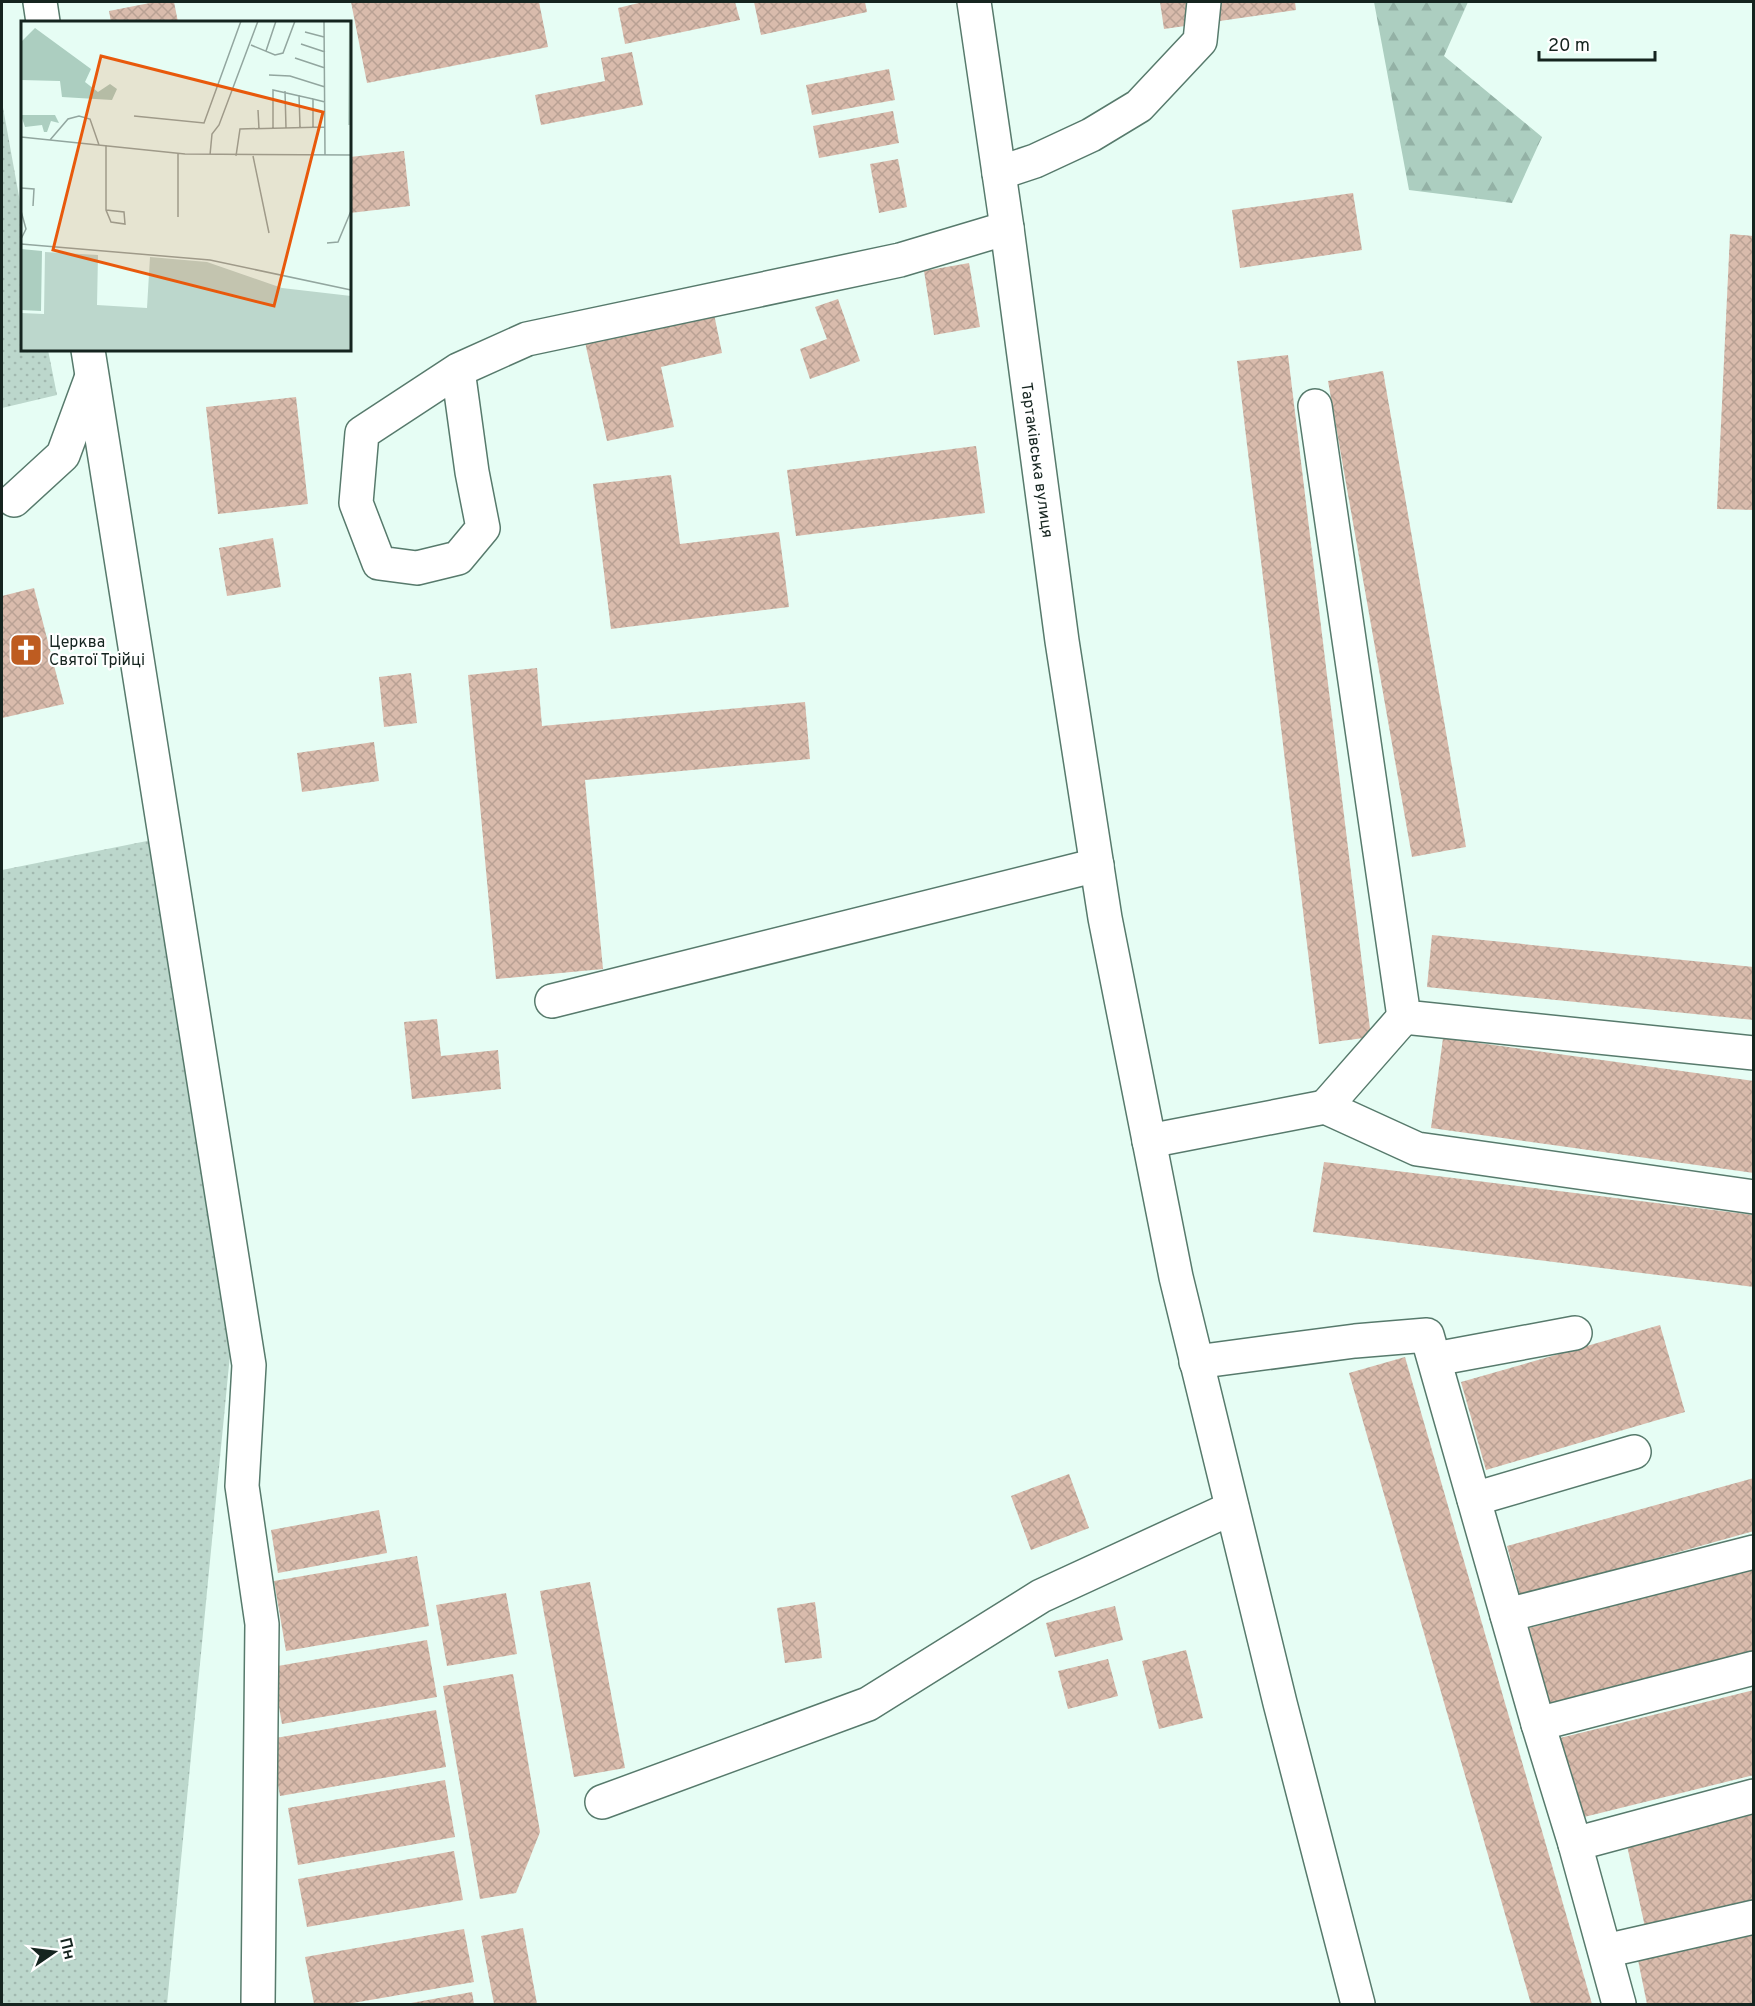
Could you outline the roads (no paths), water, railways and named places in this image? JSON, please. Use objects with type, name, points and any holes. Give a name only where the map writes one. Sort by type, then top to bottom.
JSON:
[{"type":"street","points":[[40,2],[43,21]]},
{"type":"street","name":"Тартаківська вулиця","points":[[974,2],[1007,228],[1062,641],[1105,918],[1176,1277],[1358,2004]]},
{"type":"street","points":[[999,172],[1035,161],[1091,135],[1140,106],[1200,41],[1204,2]]},
{"type":"street","points":[[458,370],[472,472],[483,528],[458,558],[417,568],[379,563],[356,503],[362,433],[458,370],[527,339],[900,260],[1007,228]]},
{"type":"street","points":[[14,500],[63,455],[90,363]]},
{"type":"street","points":[[90,363],[249,1365],[242,1486],[262,1624],[258,2004]]},
{"type":"street","points":[[1315,406],[1404,1017],[1325,1107]]},
{"type":"street","points":[[552,1000],[1097,865]]},
{"type":"street","points":[[1404,1017],[1754,1053]]},
{"type":"street","points":[[1149,1141],[1325,1107],[1417,1149],[1754,1197]]},
{"type":"street","points":[[1435,1359],[1575,1333]]},
{"type":"street","points":[[1196,1362],[1355,1341],[1427,1335],[1538,1724],[1575,1844],[1619,2004]]},
{"type":"street","points":[[1474,1499],[1634,1452]]},
{"type":"street","points":[[602,1802],[868,1704],[1041,1596],[1232,1508]]},
{"type":"street","points":[[1507,1615],[1754,1552]]},
{"type":"street","points":[[1538,1724],[1754,1668]]},
{"type":"street","points":[[1575,1844],[1754,1796]]},
{"type":"street","points":[[1605,1951],[1754,1917]]},
{"type":"place","name":"Церква Святої Трійці","points":[[26,650]]}]
